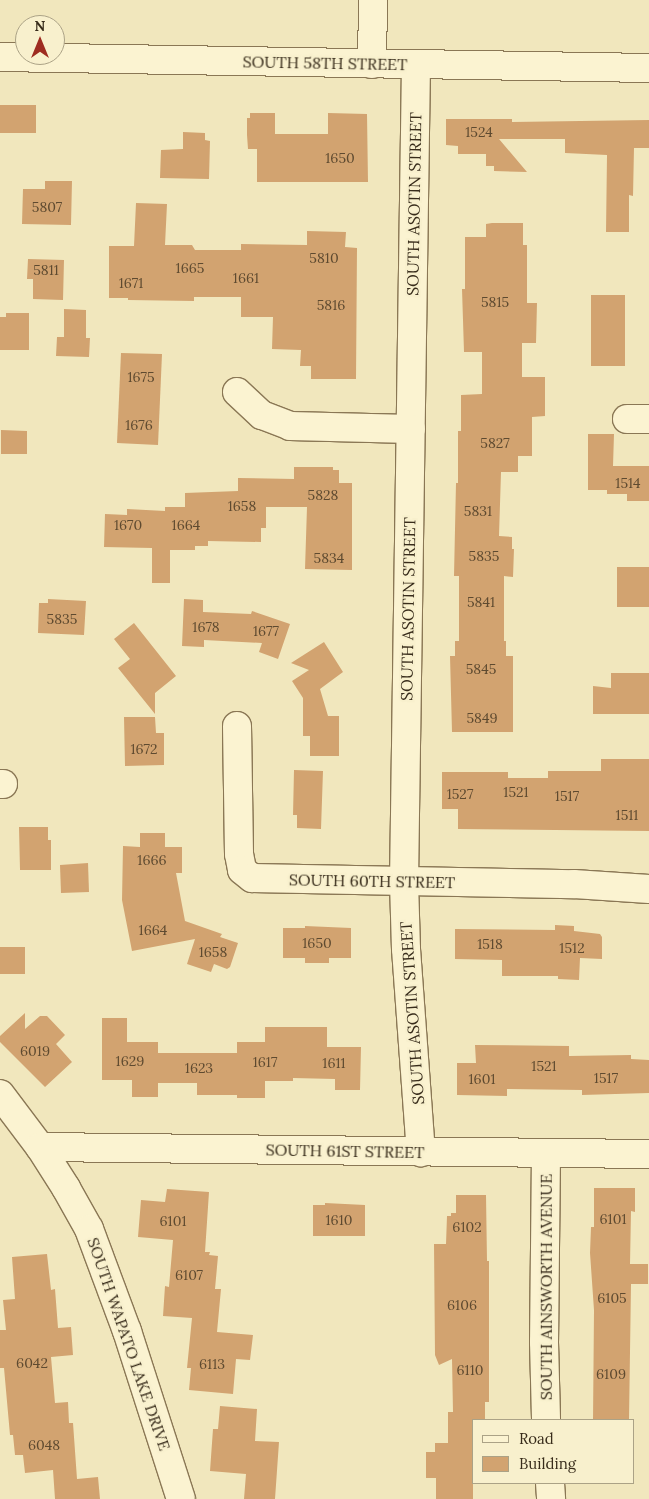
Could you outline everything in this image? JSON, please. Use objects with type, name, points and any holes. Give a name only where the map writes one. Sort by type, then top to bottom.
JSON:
[{"type":"street","points":[[372,64],[373,0]]},
{"type":"street","name":"SOUTH 58TH STREET","points":[[0,58],[649,68]]},
{"type":"street","name":"SOUTH ASOTIN STREET","points":[[416,64],[404,882],[407,968],[421,1152]]},
{"type":"street","points":[[237,392],[262,415],[290,426],[411,429]]},
{"type":"street","name":"SOUTH 60TH STREET","points":[[238,726],[238,830],[241,865],[245,873],[252,878],[261,880],[574,884],[649,889]]},
{"type":"street","name":"SOUTH WAPATO LAKE DRIVE","points":[[0,1094],[40,1147],[66,1188],[88,1229],[108,1276],[181,1499]]},
{"type":"street","name":"SOUTH 61ST STREET","points":[[40,1147],[649,1154]]},
{"type":"street","name":"SOUTH AINSWORTH AVENUE","points":[[546,1153],[544,1342],[546,1419]]},
{"type":"street","points":[[550,1484],[551,1499]]},
{"type":"building","points":[[0,105],[36,105],[36,133],[0,133]]},
{"type":"building","points":[[250,113],[275,113],[275,134],[328,134],[328,113],[367,114],[368,182],[257,182],[257,149],[248,149],[247,118],[250,118]]},
{"type":"building","points":[[446,119],[512,119],[512,122],[649,120],[649,148],[634,148],[633,196],[629,195],[629,232],[606,232],[607,155],[565,153],[565,139],[499,139],[527,172],[494,171],[494,166],[486,166],[486,154],[458,154],[458,146],[446,145]]},
{"type":"building","points":[[183,132],[205,133],[205,140],[210,141],[209,179],[160,178],[161,150],[183,149]]},
{"type":"building","points":[[45,181],[72,181],[71,225],[22,224],[23,189],[45,189]]},
{"type":"building","points":[[136,203],[167,204],[165,245],[192,245],[195,250],[241,250],[241,244],[307,245],[307,231],[346,232],[345,247],[357,248],[356,379],[311,379],[311,366],[300,366],[301,350],[272,349],[273,317],[241,317],[241,297],[194,297],[194,301],[109,298],[109,246],[134,246]]},
{"type":"building","points":[[523,223],[523,245],[527,245],[527,303],[537,303],[536,343],[522,343],[522,377],[545,377],[545,416],[532,417],[532,456],[518,456],[518,472],[501,472],[499,536],[512,537],[512,549],[514,549],[513,577],[504,576],[504,641],[506,641],[506,656],[513,656],[513,732],[452,732],[450,656],[455,656],[455,641],[459,641],[459,576],[454,576],[458,431],[461,431],[461,395],[482,394],[482,352],[464,352],[462,289],[465,289],[465,237],[486,237],[486,224]]},
{"type":"building","points":[[28,259],[64,260],[63,300],[33,299],[33,279],[27,279]]},
{"type":"building","points":[[591,295],[625,295],[625,366],[591,366]]},
{"type":"building","points":[[64,309],[86,310],[86,338],[90,338],[89,357],[56,356],[57,337],[64,337]]},
{"type":"building","points":[[6,313],[29,313],[29,350],[0,350],[0,317],[6,317]]},
{"type":"building","points":[[121,353],[162,354],[158,445],[117,443]]},
{"type":"building","points":[[1,430],[27,431],[27,454],[1,454]]},
{"type":"building","points":[[588,434],[614,434],[613,466],[649,466],[649,501],[627,501],[627,494],[607,494],[607,490],[588,490]]},
{"type":"building","points":[[294,467],[333,467],[333,470],[339,470],[339,483],[352,483],[352,570],[305,569],[307,507],[266,507],[266,528],[261,528],[261,542],[208,541],[208,546],[195,546],[195,550],[170,550],[170,583],[152,583],[152,548],[104,547],[105,514],[127,515],[127,509],[165,511],[165,507],[185,507],[185,493],[238,491],[238,478],[294,479]]},
{"type":"building","points":[[617,567],[649,567],[649,607],[617,607]]},
{"type":"building","points":[[48,599],[86,601],[84,635],[38,633],[39,603],[48,603]]},
{"type":"building","points":[[184,599],[203,600],[203,612],[251,614],[252,611],[290,624],[278,659],[259,652],[262,643],[204,640],[204,647],[182,646]]},
{"type":"building","points":[[134,623],[176,676],[155,693],[155,714],[118,668],[130,659],[114,639]]},
{"type":"building","points":[[324,642],[343,672],[320,689],[328,716],[339,716],[339,756],[310,756],[310,736],[303,736],[303,698],[292,681],[309,670],[291,663]]},
{"type":"building","points":[[611,673],[649,673],[649,714],[593,714],[593,686],[611,688]]},
{"type":"building","points":[[124,717],[155,717],[156,733],[164,733],[164,765],[125,766]]},
{"type":"building","points":[[601,759],[649,759],[649,831],[458,829],[458,809],[442,809],[442,772],[508,772],[508,778],[548,778],[548,771],[601,771]]},
{"type":"building","points":[[294,770],[323,771],[321,829],[297,828],[297,815],[293,815]]},
{"type":"building","points":[[19,827],[48,827],[48,840],[51,840],[51,870],[20,870]]},
{"type":"building","points":[[140,833],[165,833],[165,847],[182,847],[182,873],[176,873],[185,921],[222,934],[220,937],[238,943],[230,967],[227,969],[214,964],[211,972],[187,964],[195,939],[132,951],[122,900],[123,846],[140,847]]},
{"type":"building","points":[[88,863],[89,892],[61,893],[60,865]]},
{"type":"building","points":[[555,925],[574,926],[574,931],[600,934],[602,937],[602,959],[580,958],[579,980],[558,979],[558,976],[502,976],[502,960],[455,959],[455,929],[555,930]]},
{"type":"building","points":[[305,926],[351,928],[351,958],[329,958],[329,963],[305,963],[305,958],[283,958],[283,928],[305,928]]},
{"type":"building","points":[[0,947],[25,947],[25,974],[0,974]]},
{"type":"building","points":[[25,1013],[25,1029],[40,1016],[47,1016],[65,1035],[56,1044],[72,1062],[45,1087],[0,1042],[0,1036]]},
{"type":"building","points":[[102,1018],[127,1018],[127,1042],[158,1042],[158,1053],[237,1053],[237,1042],[265,1042],[265,1027],[327,1027],[327,1047],[361,1047],[360,1090],[335,1090],[335,1079],[293,1078],[293,1081],[265,1081],[265,1098],[237,1098],[237,1095],[197,1095],[197,1083],[158,1083],[158,1097],[132,1097],[132,1080],[102,1080]]},
{"type":"building","points":[[475,1045],[569,1046],[569,1056],[631,1055],[631,1059],[649,1060],[649,1093],[582,1095],[582,1090],[507,1089],[507,1096],[457,1095],[457,1063],[476,1063]]},
{"type":"building","points":[[594,1188],[635,1188],[635,1212],[631,1211],[630,1264],[648,1264],[648,1284],[631,1284],[629,1419],[593,1419],[594,1310],[590,1253],[591,1227],[594,1227]]},
{"type":"building","points":[[167,1189],[209,1192],[205,1252],[210,1252],[209,1255],[218,1256],[215,1289],[221,1289],[217,1332],[253,1335],[250,1360],[236,1359],[233,1394],[189,1390],[191,1368],[187,1368],[192,1318],[163,1316],[165,1286],[169,1287],[173,1240],[138,1237],[141,1200],[165,1202]]},
{"type":"building","points":[[456,1195],[486,1195],[487,1261],[489,1261],[489,1402],[485,1402],[485,1419],[472,1419],[473,1499],[436,1499],[436,1478],[426,1478],[426,1452],[435,1452],[435,1443],[448,1443],[448,1412],[453,1412],[452,1359],[439,1365],[435,1355],[434,1244],[446,1244],[447,1216],[451,1216],[451,1213],[456,1213]]},
{"type":"building","points":[[325,1203],[365,1205],[365,1236],[313,1236],[313,1205],[325,1205]]},
{"type":"building","points":[[47,1254],[51,1290],[55,1289],[58,1328],[71,1327],[73,1355],[51,1357],[55,1403],[68,1402],[69,1423],[73,1423],[77,1479],[98,1477],[100,1499],[55,1499],[53,1470],[25,1473],[23,1455],[15,1455],[13,1435],[10,1435],[4,1368],[0,1368],[0,1330],[6,1330],[3,1300],[15,1299],[12,1257]]},
{"type":"building","points":[[220,1406],[257,1409],[255,1441],[279,1442],[275,1499],[244,1499],[246,1474],[210,1471],[213,1429],[218,1429]]}]
